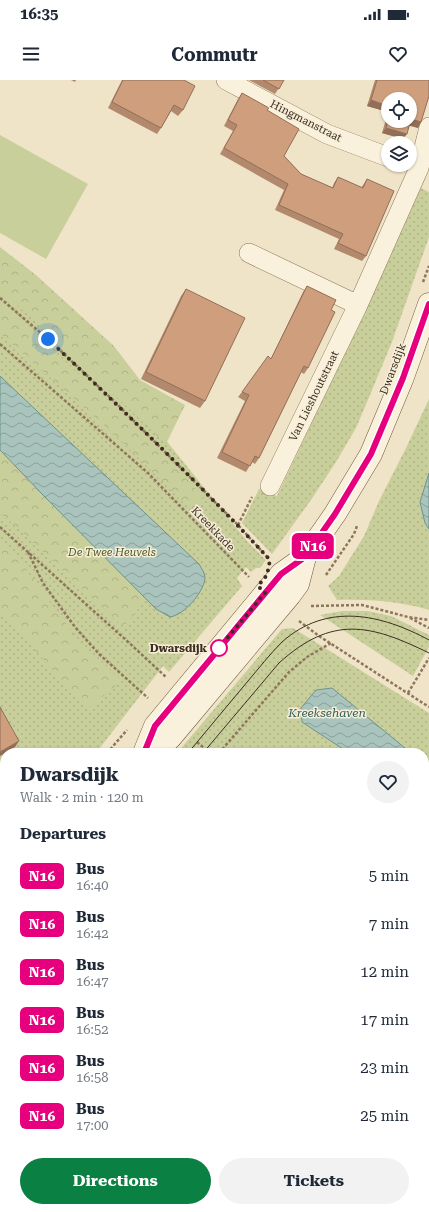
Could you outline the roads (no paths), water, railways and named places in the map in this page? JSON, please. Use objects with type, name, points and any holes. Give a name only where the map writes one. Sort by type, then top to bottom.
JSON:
[{"type":"street","name":"Hingmanstraat","points":[[226,80],[327,134],[381,154]]},
{"type":"street","name":"Van Lieshoutstraat","points":[[270,486],[358,305],[419,168],[429,126]]},
{"type":"street","points":[[249,253],[358,305]]},
{"type":"street","name":"Dwarsdijk","points":[[159,748],[162,746],[172,720],[278,594],[281,574],[305,557],[335,514],[371,454],[403,378],[425,296]]},
{"type":"street","name":"Dwarsdijk","points":[[146,748],[155,726],[172,720]]},
{"type":"water","points":[[0,376],[199,564],[205,579],[201,591],[187,608],[170,617],[156,609],[0,450]]},
{"type":"water","points":[[429,473],[429,529],[425,523],[420,502]]},
{"type":"water","name":"Kreeksehaven","points":[[332,688],[405,748],[341,748],[302,722],[301,708],[316,690]]},
{"type":"tram line","points":[[192,748],[273,651],[299,629],[317,621],[336,617],[354,616],[392,624],[429,640]]},
{"type":"tram line","points":[[207,748],[279,663],[298,648],[316,637],[334,631],[352,629],[370,631],[408,643],[429,653]]},
{"type":"place","name":"Dwarsdijk","points":[[219,648]]},
{"type":"park label","name":"De Twee Heuvels","points":[[112,552]]}]
